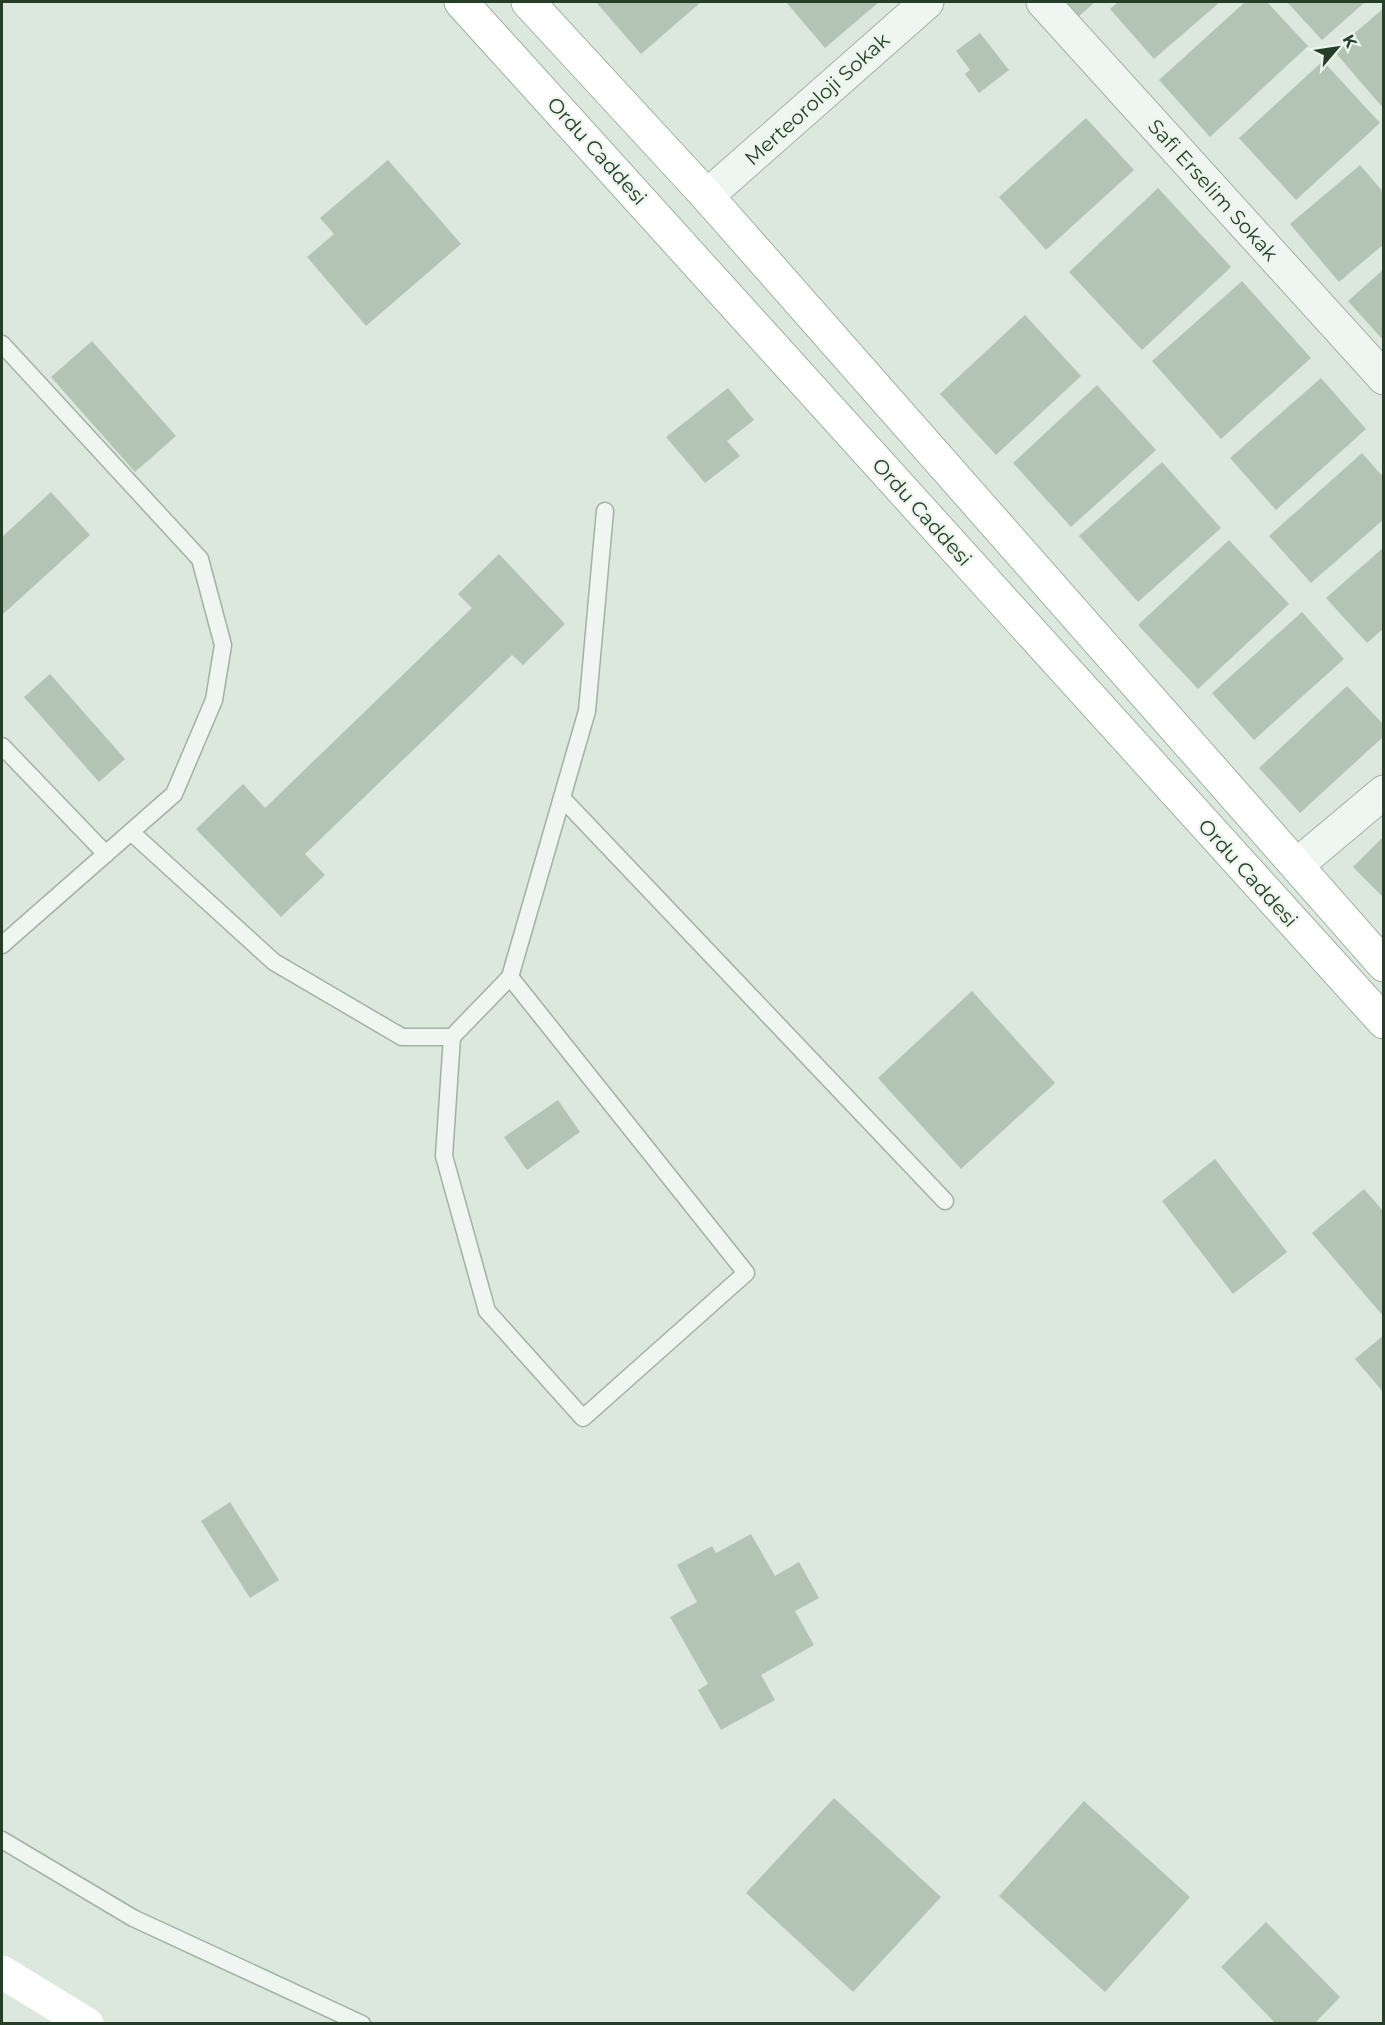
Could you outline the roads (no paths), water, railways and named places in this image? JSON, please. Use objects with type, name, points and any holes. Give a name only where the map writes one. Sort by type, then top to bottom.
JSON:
[{"type":"main road","name":"Ordu Caddesi","points":[[461,2],[1383,1022]]},
{"type":"main road","name":"Ordu Caddesi","points":[[528,2],[707,196],[1383,965]]},
{"type":"main road","points":[[2,1972],[87,2024]]},
{"type":"street","name":"Merteoroloji Sokak","points":[[707,196],[927,2]]},
{"type":"street","name":"Safi Erselim Sokak","points":[[1043,2],[1383,378]]},
{"type":"street","points":[[1297,865],[1383,792]]},
{"type":"lane","points":[[2,344],[200,559],[223,645],[214,700],[174,794],[2,945]]},
{"type":"lane","points":[[510,977],[746,1273],[583,1419],[487,1311],[444,1156],[452,1037],[510,977],[587,711],[605,511]]},
{"type":"lane","points":[[2,746],[106,854]]},
{"type":"lane","points":[[562,798],[945,1201]]},
{"type":"lane","points":[[131,832],[274,962],[402,1037],[452,1037]]},
{"type":"lane","points":[[2,1840],[133,1918],[362,2024]]}]
